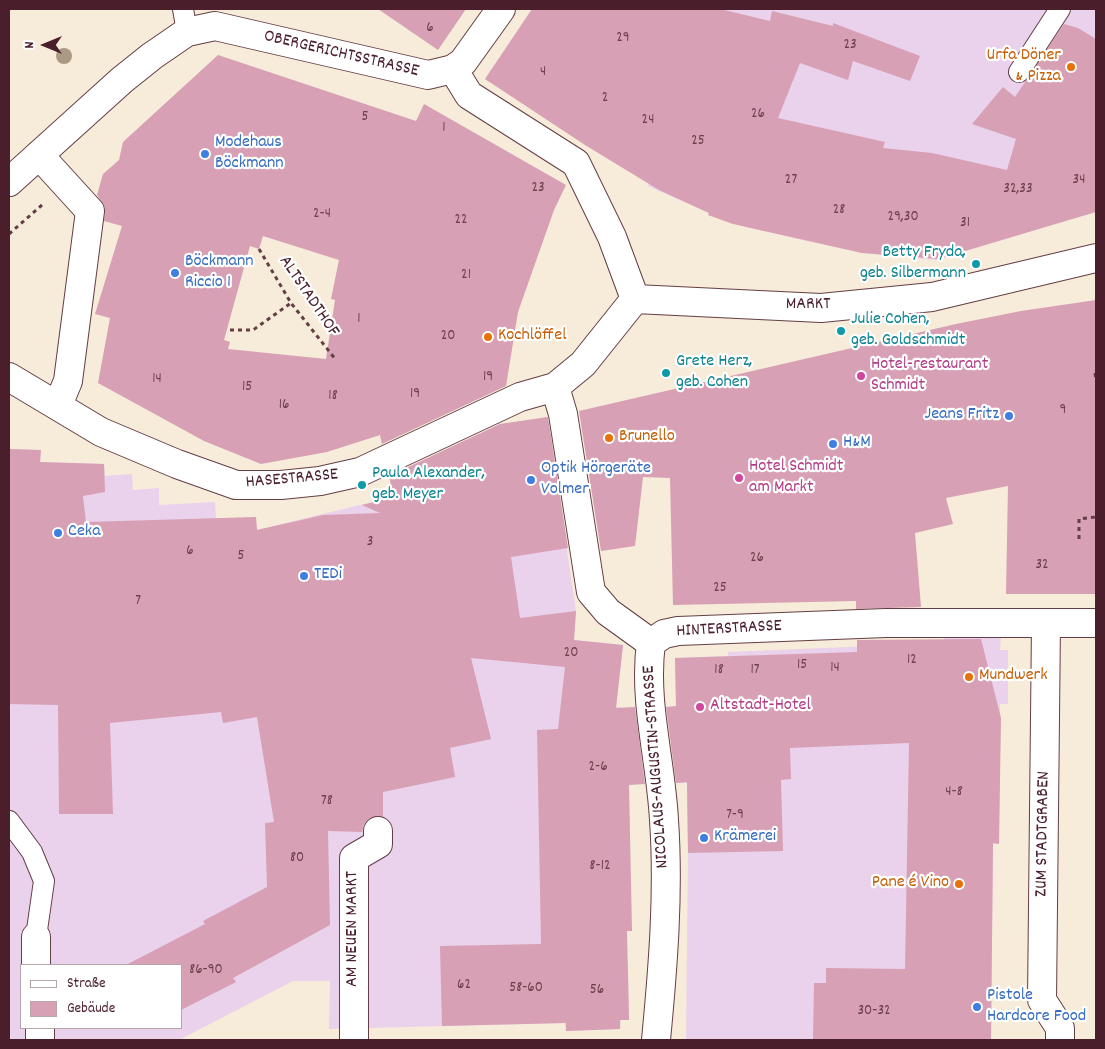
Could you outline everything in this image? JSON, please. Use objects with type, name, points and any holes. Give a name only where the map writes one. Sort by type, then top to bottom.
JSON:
[{"type":"street","points":[[501,9],[463,62],[453,69],[470,95],[576,163],[612,237],[635,299]]},
{"type":"street","name":"OBERGERICHTSSTRASSE","points":[[9,182],[185,20],[428,75],[453,69]]},
{"type":"street","points":[[39,155],[90,211],[68,381],[58,404]]},
{"type":"street","name":"MARKT","points":[[635,299],[821,308],[932,297],[1096,258]]},
{"type":"street","name":"HASESTRASSE","points":[[9,376],[58,404],[101,432],[177,464],[236,485],[281,485],[320,481],[360,472],[520,397],[555,387],[583,364],[635,299]]},
{"type":"street","name":"HINTERSTRASSE","points":[[555,387],[562,414],[591,592],[608,612],[651,643],[664,634],[678,631],[886,623],[1096,624]]},
{"type":"street","name":"ZUM STADTGRABEN","points":[[1046,623],[1042,1000],[1060,1028],[1060,1040]]},
{"type":"street","name":"NICOLAUS-AUGUSTIN-STRASSE","points":[[651,643],[648,669],[664,821],[665,926],[656,1040]]},
{"type":"street","name":"AM NEUEN MARKT","points":[[354,1040],[354,858],[378,844],[378,832]]},
{"type":"street","points":[[36,937],[36,964]]},
{"type":"lane","points":[[1020,72],[1060,9]]},
{"type":"lane","points":[[9,821],[32,852],[44,881],[36,937]]},
{"type":"path","points":[[9,234],[67,184]]},
{"type":"path","name":"ALTSTADTHOF","points":[[259,249],[290,303],[336,360]]},
{"type":"path","points":[[230,330],[253,330],[290,303]]},
{"type":"path","points":[[1095,373],[1096,381]]},
{"type":"path","points":[[1078,539],[1078,519],[1096,517]]},
{"type":"shaded area","points":[[532,9],[1096,9],[1096,211],[937,260],[862,253],[750,228],[709,213],[648,186],[652,177],[604,156],[485,79]]},
{"type":"shaded area","points":[[547,417],[576,611],[574,640],[623,645],[616,707],[628,708],[619,931],[620,963],[628,963],[629,1020],[621,1020],[620,1029],[566,1031],[565,1023],[329,1029],[330,981],[293,981],[179,1040],[9,1040],[9,449],[41,450],[40,462],[104,464],[105,476],[132,474],[133,490],[159,488],[159,505],[215,502],[216,519],[256,517],[257,530],[393,497],[389,475],[497,429],[496,425]]},
{"type":"shaded area","points":[[1001,635],[1000,650],[1008,650],[1008,704],[1000,704],[999,844],[993,844],[991,1040],[686,1040],[687,783],[678,783],[675,658],[728,656],[728,652],[944,643],[944,636]]},
{"type":"building","points":[[378,9],[466,9],[438,50]]},
{"type":"building","points":[[532,9],[720,9],[770,21],[772,11],[833,26],[833,23],[920,56],[910,81],[853,61],[848,80],[800,63],[778,118],[885,142],[883,148],[932,153],[1007,170],[1016,139],[972,124],[1003,87],[1015,97],[1064,24],[1078,28],[1096,39],[1096,212],[938,259],[862,253],[733,224],[708,215],[709,213],[659,190],[585,145],[485,79]]},
{"type":"building","points":[[218,55],[416,121],[424,104],[566,185],[554,210],[518,312],[506,386],[382,444],[380,435],[327,452],[261,464],[204,441],[98,383],[110,318],[95,314],[122,226],[104,221],[105,207],[97,195],[103,174],[119,160],[123,142]],"holes":[[[263,236],[339,260],[331,299],[335,300],[326,359],[228,349],[230,342],[224,340],[250,246],[259,249]]]},
{"type":"building","points":[[1096,300],[1096,594],[1006,594],[1008,486],[946,498],[953,524],[915,533],[921,607],[856,609],[856,601],[673,605],[670,478],[643,477],[635,546],[601,551],[579,411],[956,324],[1021,311]]},
{"type":"building","points":[[548,417],[568,548],[511,557],[520,618],[576,611],[574,640],[623,645],[616,708],[635,707],[645,784],[629,785],[632,931],[627,931],[629,1020],[620,1020],[620,1029],[566,1031],[566,1023],[442,1026],[440,946],[541,944],[537,730],[558,729],[565,667],[471,658],[491,739],[450,748],[455,777],[383,792],[383,817],[370,818],[364,824],[362,832],[328,831],[330,925],[233,978],[236,982],[182,1009],[182,964],[128,964],[205,924],[203,921],[267,887],[265,823],[274,822],[257,717],[223,723],[221,712],[110,723],[113,814],[59,814],[58,705],[9,704],[9,449],[41,450],[40,462],[104,464],[105,492],[83,496],[86,522],[256,517],[257,530],[323,515],[380,513],[362,505],[394,497],[389,476],[500,424]]},
{"type":"building","points":[[981,639],[1001,718],[999,844],[993,843],[991,1040],[813,1040],[814,983],[826,983],[826,968],[905,969],[909,743],[790,748],[791,779],[781,780],[783,851],[688,853],[687,782],[676,783],[666,707],[676,706],[675,658],[857,652],[857,640]]},
{"type":"place","name":"Urfa Döner & Pizza","points":[[1071,67]]},
{"type":"place","name":"Modehaus Böckmann","points":[[205,154]]},
{"type":"place","name":"Betty Fryda, geb. Silbermann","points":[[976,264]]},
{"type":"place","name":"Böckmann Riccio 1","points":[[175,273]]},
{"type":"place","name":"Julie Cohen, geb. Goldschmidt","points":[[841,331]]},
{"type":"place","name":"Kochlöffel","points":[[488,337]]},
{"type":"place","name":"Grete Herz, geb. Cohen","points":[[666,373]]},
{"type":"place","name":"Hotel-restaurant Schmidt","points":[[861,376]]},
{"type":"place","name":"Jeans Fritz","points":[[1009,416]]},
{"type":"place","name":"Brunello","points":[[609,438]]},
{"type":"place","name":"H&M","points":[[833,444]]},
{"type":"place","name":"Hotel Schmidt am Markt","points":[[739,478]]},
{"type":"place","name":"Optik Hörgeräte Volmer","points":[[531,480]]},
{"type":"place","name":"Paula Alexander, geb. Meyer","points":[[362,485]]},
{"type":"place","name":"Ceka","points":[[58,533]]},
{"type":"place","name":"TEDi","points":[[304,576]]},
{"type":"place","name":"Mundwerk","points":[[969,677]]},
{"type":"place","name":"Altstadt-Hotel","points":[[700,707]]},
{"type":"place","name":"Krämerei","points":[[704,838]]},
{"type":"place","name":"Pane é Vino","points":[[959,884]]},
{"type":"place","name":"Pistole Hardcore Food","points":[[977,1007]]}]
